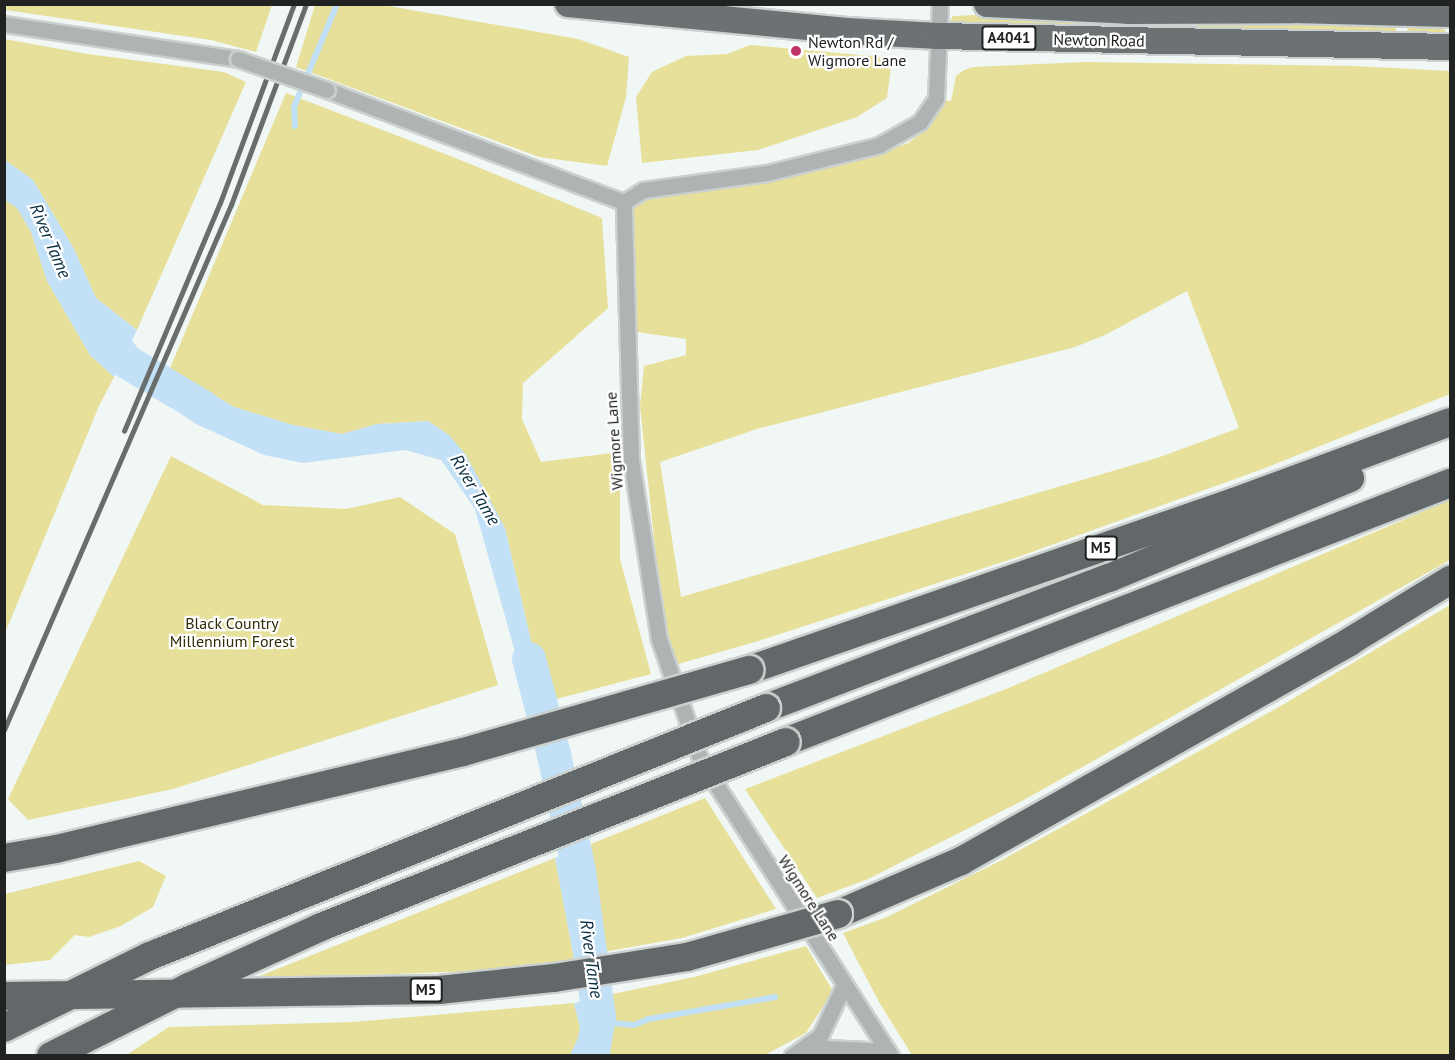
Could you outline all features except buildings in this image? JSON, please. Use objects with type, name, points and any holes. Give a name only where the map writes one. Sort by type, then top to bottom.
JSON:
[{"type":"highway","name":"Newton Road","points":[[568,4],[847,31],[938,36],[1450,47]]},
{"type":"highway","name":"Newton Road","points":[[987,4],[1128,11],[1294,10],[1448,16]]},
{"type":"highway","name":"M5","points":[[4,858],[56,849],[463,752],[749,670],[1234,502],[1450,422]]},
{"type":"highway","name":"M5","points":[[4,1028],[150,956],[766,708],[1109,578],[1450,437]]},
{"type":"highway","points":[[51,1056],[189,987],[321,927],[784,742],[1450,483]]},
{"type":"highway","name":"M5","points":[[4,996],[439,990],[554,978],[687,957],[838,914],[961,861],[1339,647],[1450,580]]},
{"type":"street","points":[[4,24],[238,59],[327,90],[624,202],[643,190],[767,173],[879,145],[920,122],[936,98],[939,4]]},
{"type":"street","name":"Wigmore Lane","points":[[624,202],[631,460],[658,639],[700,761],[890,1053]]},
{"type":"street","points":[[792,1056],[820,1036],[844,985]]},
{"type":"street","points":[[806,1047],[890,1053]]},
{"type":"green space","points":[[5,4],[272,5],[256,52],[211,40],[5,10]]},
{"type":"green space","points":[[315,5],[383,5],[578,39],[629,57],[626,97],[607,166],[539,157],[296,67]]},
{"type":"green space","points":[[996,14],[1394,20],[1397,35],[948,25],[953,16]]},
{"type":"green space","points":[[1406,20],[1438,22],[1450,37],[1408,35]]},
{"type":"green space","points":[[4,39],[88,54],[224,72],[246,82],[137,330],[96,298],[74,249],[33,180],[5,160]]},
{"type":"green space","points":[[750,45],[892,58],[887,98],[857,117],[758,150],[642,163],[636,97],[652,72],[686,56],[727,54]]},
{"type":"green space","points":[[1086,62],[1355,66],[1450,71],[1450,394],[1260,470],[1015,558],[755,642],[675,665],[662,614],[640,406],[644,366],[686,355],[686,339],[637,332],[630,216],[642,198],[655,194],[737,187],[879,154],[908,143],[924,131],[943,100],[951,101],[956,76],[973,67]],"holes":[[[1187,291],[1239,428],[1157,458],[681,597],[660,462],[757,429],[1075,347],[1105,335]]]},
{"type":"green space","points":[[286,93],[453,157],[602,218],[608,308],[523,383],[522,419],[541,462],[620,452],[620,559],[651,674],[545,702],[505,528],[449,435],[428,421],[377,424],[342,434],[293,425],[234,407],[170,368]]},
{"type":"green space","points":[[5,200],[17,207],[31,232],[47,281],[90,355],[114,377],[99,406],[5,633]]},
{"type":"green space","name":"Black Country Millennium Forest","points":[[171,456],[263,505],[346,509],[400,497],[455,534],[498,685],[173,789],[28,820],[8,799]]},
{"type":"green space","points":[[1450,500],[1450,560],[1022,801],[868,879],[817,898],[745,789],[1006,689]]},
{"type":"green space","points":[[1450,605],[1450,1055],[912,1055],[879,1002],[843,933],[887,917],[1000,861],[1279,707]]},
{"type":"green space","points":[[705,798],[776,909],[682,938],[603,952],[586,846]]},
{"type":"green space","points":[[555,858],[574,959],[506,970],[252,979]]},
{"type":"green space","points":[[139,861],[166,876],[153,907],[121,926],[89,937],[75,935],[50,960],[5,965],[5,894]]},
{"type":"green space","points":[[806,946],[833,991],[806,1033],[763,1056],[603,1055],[610,1024],[603,996],[694,977]]},
{"type":"green space","points":[[574,1003],[581,1032],[570,1055],[125,1056],[169,1027],[353,1022]]},
{"type":"water","points":[[5,160],[33,180],[74,249],[96,298],[137,330],[114,377],[90,355],[47,281],[31,232],[17,208],[5,200]]},
{"type":"water","points":[[169,368],[234,407],[293,425],[342,434],[377,424],[428,421],[449,435],[466,455],[505,528],[545,702],[530,706],[475,509],[441,460],[405,450],[303,463],[264,455],[196,424],[155,396]]},
{"type":"water","points":[[586,846],[603,952],[574,959],[555,858]]},
{"type":"water","points":[[603,996],[610,1023],[603,1055],[570,1055],[581,1032],[574,1003]]},
{"type":"waterway","points":[[295,126],[294,107],[337,4]]},
{"type":"waterway","name":"River Tame","points":[[95,320],[127,362],[203,407]]},
{"type":"waterway","name":"River Tame","points":[[529,659],[554,755],[579,871],[599,1017],[592,1056]]},
{"type":"waterway","points":[[605,1021],[634,1025],[649,1019],[775,997]]},
{"type":"railway","points":[[124,431],[220,203],[294,4]]},
{"type":"railway","points":[[4,730],[231,205],[306,4]]},
{"type":"place","name":"Newton Rd / Wigmore Lane","points":[[796,51]]}]
